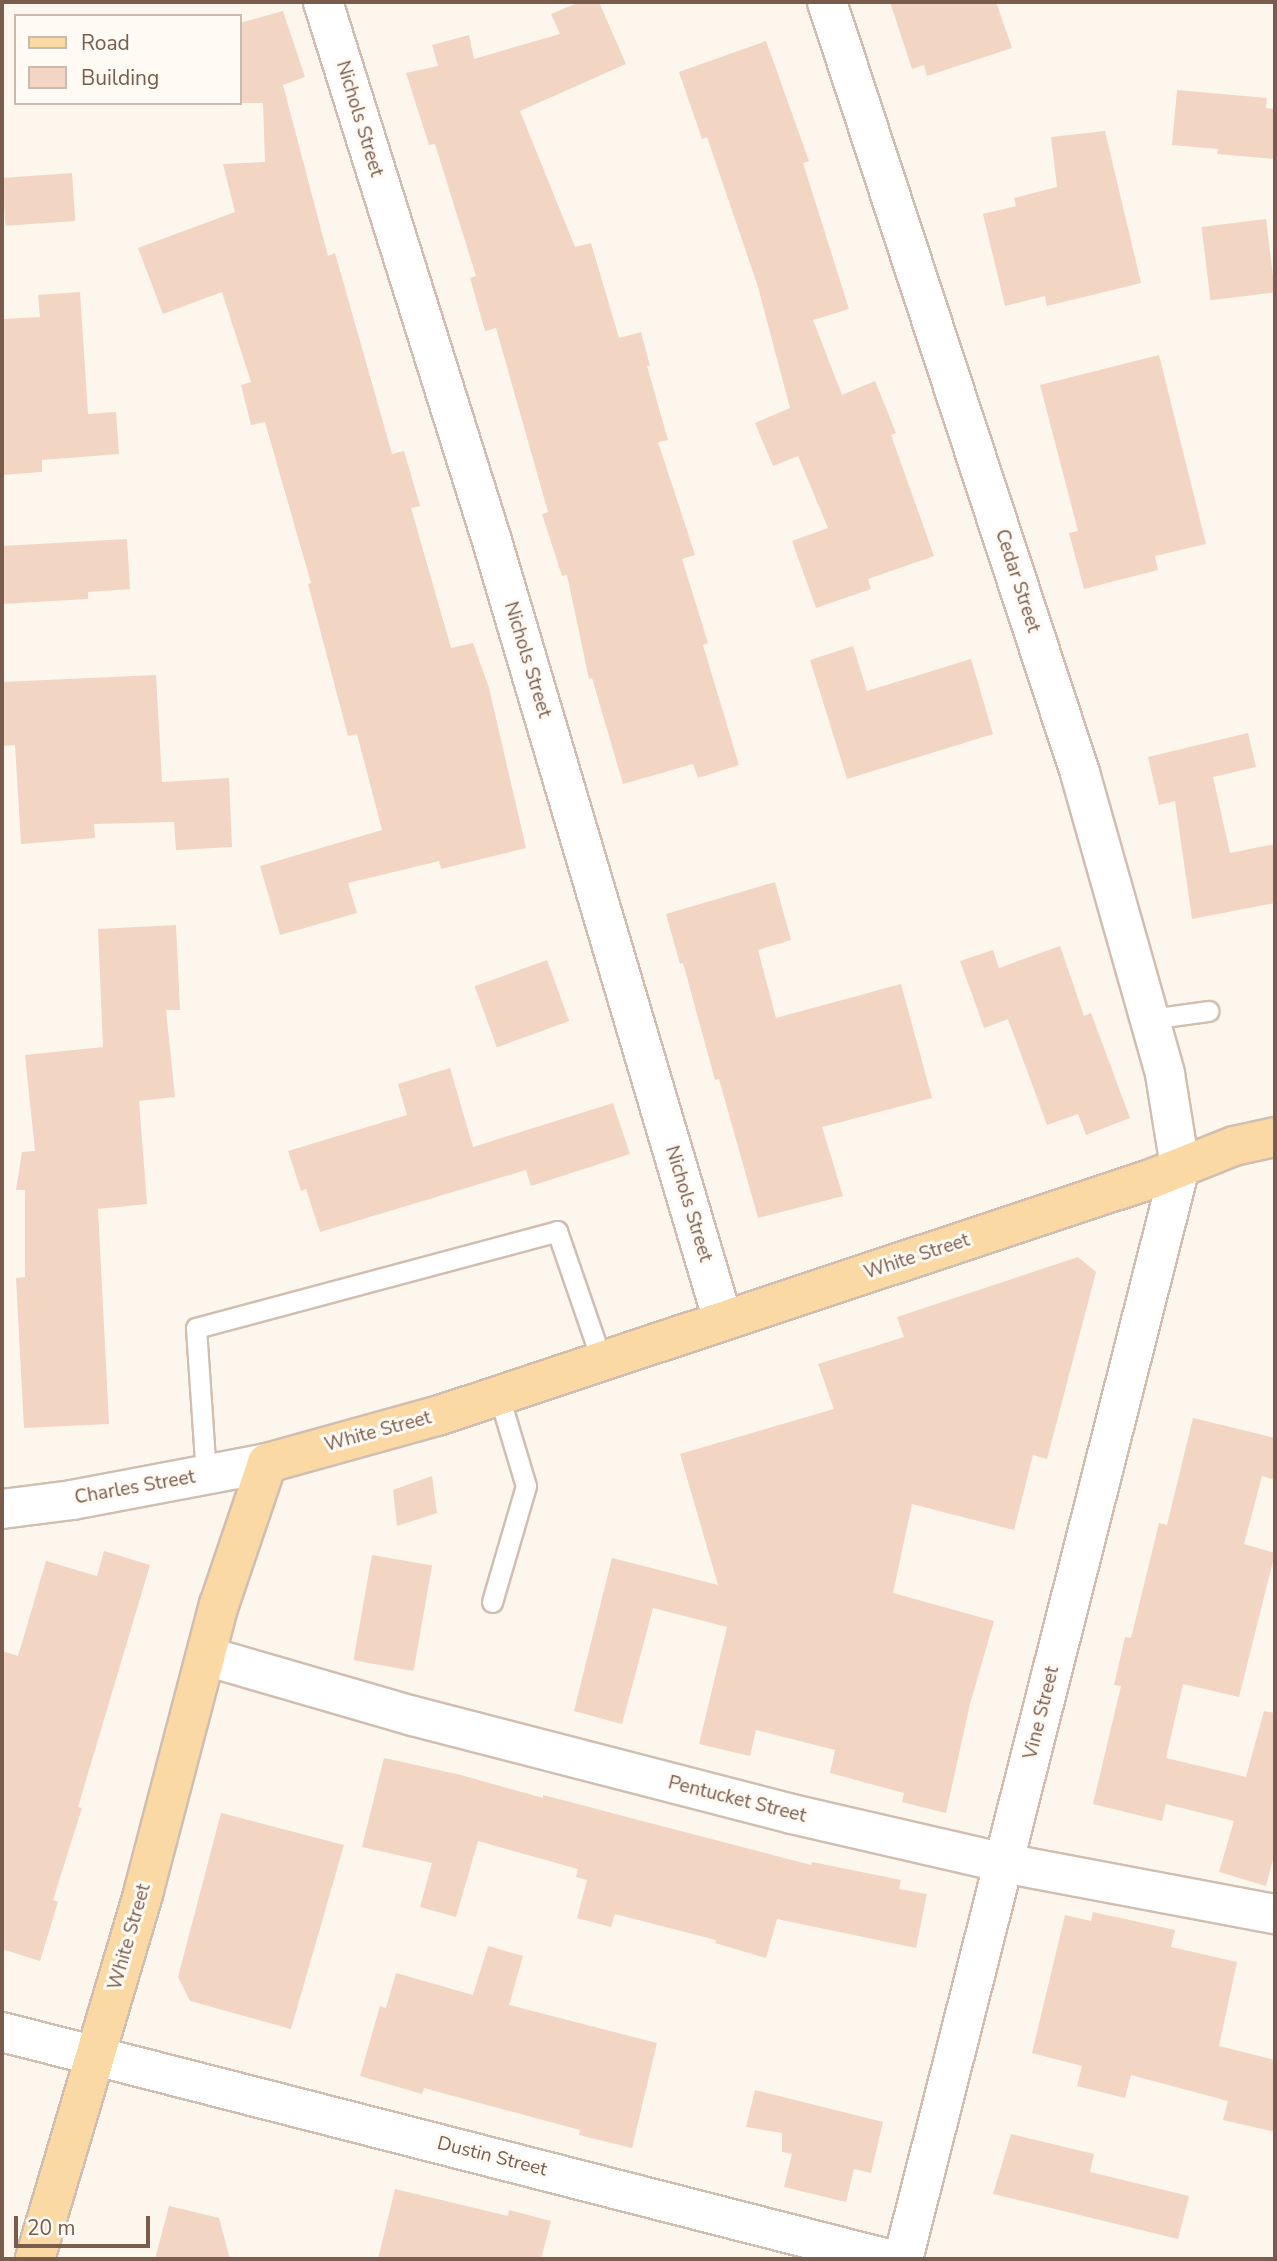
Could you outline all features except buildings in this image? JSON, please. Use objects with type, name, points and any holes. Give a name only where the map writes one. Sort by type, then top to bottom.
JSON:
[{"type":"main road","name":"White Street","points":[[36,2259],[96,2055],[219,1605],[267,1463],[499,1396],[1180,1167],[1234,1146],[1275,1137]]},
{"type":"street","name":"Nichols Street","points":[[323,2],[492,541],[723,1321]]},
{"type":"street","name":"Cedar Street","points":[[827,2],[1080,773],[1166,1074],[1180,1167]]},
{"type":"street","name":"Vine Street","points":[[903,2259],[1180,1167]]},
{"type":"street","name":"Charles Street","points":[[2,1509],[72,1500],[267,1463]]},
{"type":"street","name":"Pentucket Street","points":[[206,1656],[413,1716],[778,1811],[1004,1863],[1275,1914]]},
{"type":"street","name":"Dustin Street","points":[[2,2032],[888,2259]]},
{"type":"lane","points":[[1150,1019],[1208,1011]]},
{"type":"lane","points":[[206,1475],[196,1328],[557,1231],[602,1362]]},
{"type":"lane","points":[[492,1602],[526,1486],[499,1396]]}]
